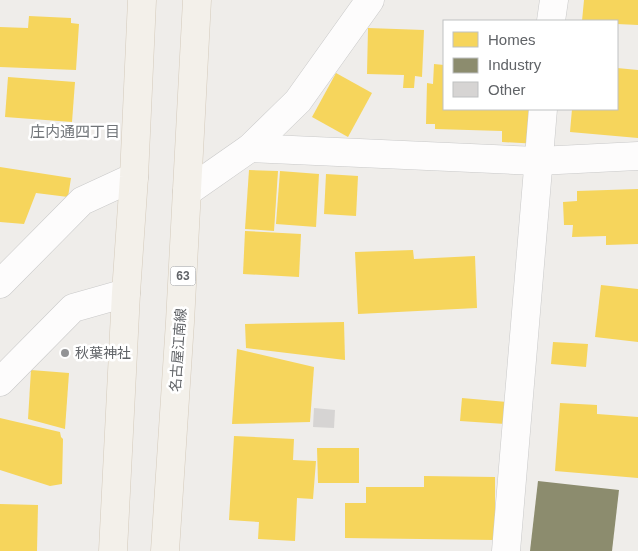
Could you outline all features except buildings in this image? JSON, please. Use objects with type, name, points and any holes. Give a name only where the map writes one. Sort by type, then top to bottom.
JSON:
[{"type":"main road","points":[[113,551],[142,0]]},
{"type":"main road","name":"名古屋江南線","points":[[164,551],[180,332],[197,0]]},
{"type":"street","points":[[187,192],[250,148],[298,101],[370,0]]},
{"type":"street","points":[[551,20],[554,0]]},
{"type":"street","points":[[506,551],[543,110]]},
{"type":"street","points":[[250,148],[538,161],[638,156]]},
{"type":"street","points":[[0,284],[82,200],[134,177]]},
{"type":"street","points":[[0,382],[73,308],[126,293]]},
{"type":"place","name":"秋葉神社","points":[[65,353]]},
{"type":"district","name":"庄内通四丁目","points":[[75,131]]}]
